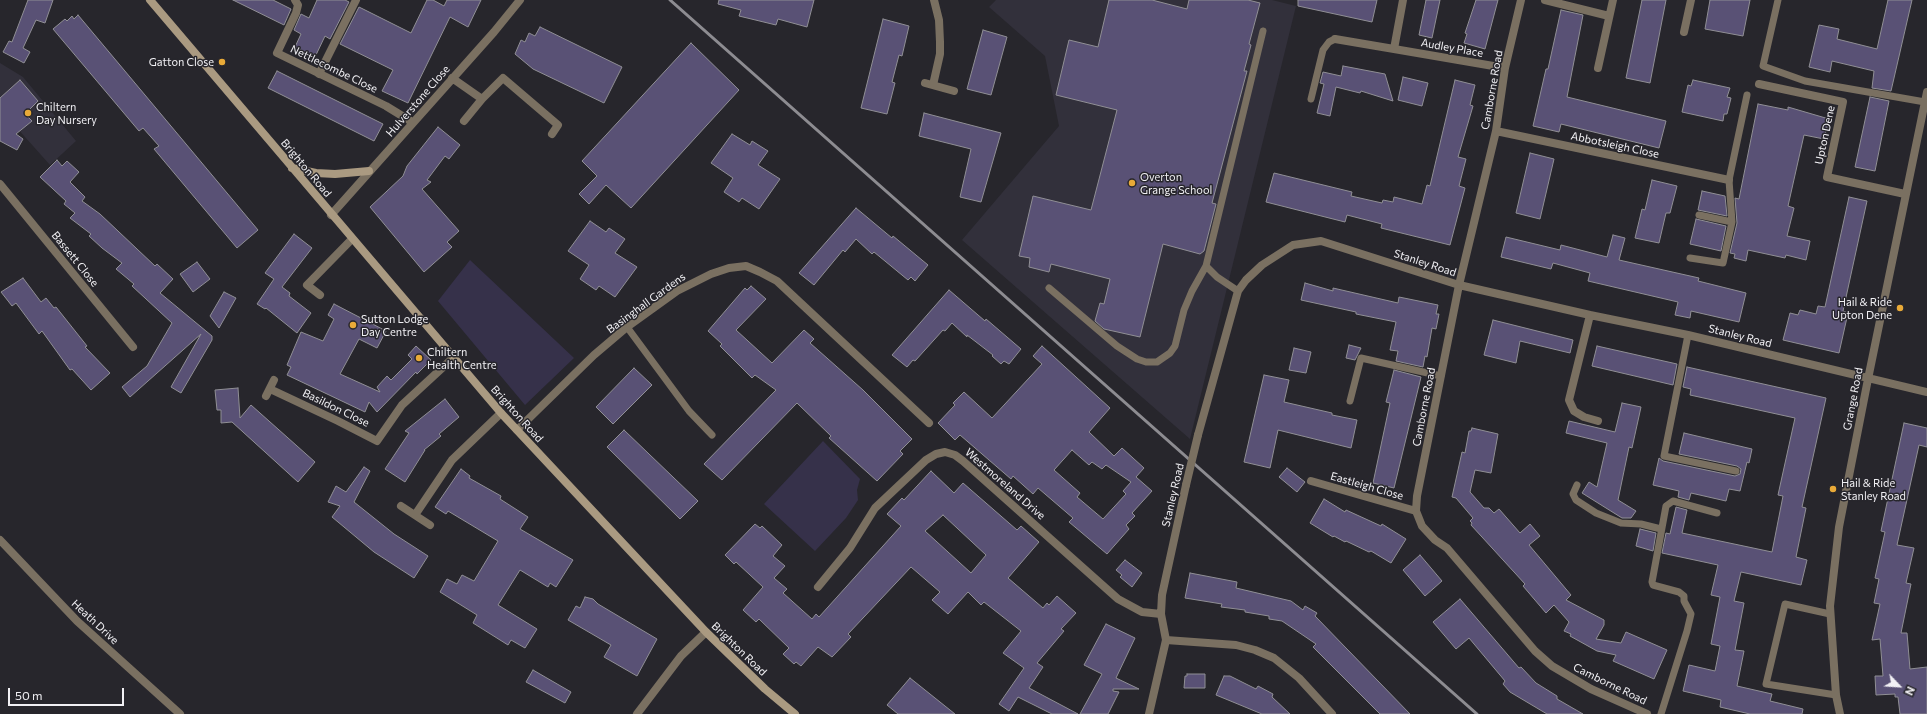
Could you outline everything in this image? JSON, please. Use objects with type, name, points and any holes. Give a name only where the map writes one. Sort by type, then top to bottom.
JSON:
[{"type":"main road","name":"Brighton Road","points":[[150,0],[331,215],[501,413],[706,632],[765,689],[795,714]]},
{"type":"main road","points":[[292,168],[316,173],[335,174],[369,171]]},
{"type":"street","name":"Nettlecombe Close","points":[[295,0],[298,5],[296,13],[276,53],[386,106],[412,122]]},
{"type":"street","points":[[319,74],[356,0]]},
{"type":"street","name":"Hulverstone Close","points":[[331,215],[520,0]]},
{"type":"street","points":[[934,0],[939,20],[940,54],[929,84],[954,91]]},
{"type":"street","points":[[1394,49],[1403,0]]},
{"type":"street","name":"Camborne Road","points":[[1521,0],[1505,68],[1496,131],[1459,285],[1416,496],[1416,511],[1422,526],[1435,540],[1447,548],[1535,651],[1552,666],[1591,689],[1647,714]]},
{"type":"street","points":[[1545,0],[1609,16]]},
{"type":"street","points":[[1598,68],[1613,0]]},
{"type":"street","points":[[1684,32],[1691,0]]},
{"type":"street","name":"Audley Place","points":[[1335,39],[1505,68]]},
{"type":"street","points":[[452,78],[482,99]]},
{"type":"street","points":[[464,121],[482,99],[503,78],[558,125],[552,134]]},
{"type":"street","name":"Upton Dene","points":[[1759,84],[1843,102],[1827,178],[1905,194]]},
{"type":"street","name":"Grange Road","points":[[1841,714],[1836,694],[1830,614],[1840,527],[1905,194],[1927,92]]},
{"type":"street","name":"Abbotsleigh Close","points":[[1496,131],[1729,180]]},
{"type":"street","name":"Bassett Close","points":[[0,184],[133,347]]},
{"type":"street","points":[[320,295],[307,286],[352,239]]},
{"type":"street","name":"Stanley Road","points":[[1166,640],[1161,614],[1162,595],[1198,435],[1238,291],[1246,280],[1262,265],[1293,245],[1321,241],[1459,285],[1590,315],[1688,335],[1927,392]]},
{"type":"street","name":"Basinghall Gardens","points":[[517,430],[594,355],[627,327],[689,284],[729,268],[746,266],[776,281],[929,423]]},
{"type":"street","points":[[1590,315],[1569,400],[1574,411],[1584,417],[1598,421]]},
{"type":"street","name":"Basildon Close","points":[[274,380],[268,392],[338,420],[377,441],[402,405],[453,358]]},
{"type":"street","points":[[416,515],[452,460],[501,413]]},
{"type":"street","name":"Westmoreland Drive","points":[[818,587],[850,548],[875,508],[926,460],[936,454],[945,452],[955,455],[963,461],[1118,598],[1142,612],[1161,614]]},
{"type":"street","name":"Eastleigh Close","points":[[1311,481],[1416,511]]},
{"type":"street","points":[[401,506],[430,524]]},
{"type":"street","name":"Heath Drive","points":[[0,540],[77,621],[180,714]]},
{"type":"street","points":[[637,714],[681,656],[706,632]]},
{"type":"street","points":[[1148,714],[1166,640],[1236,646],[1255,650],[1274,658],[1298,678],[1332,714]]},
{"type":"lane","points":[[1778,0],[1764,66],[1805,81],[1925,102]]},
{"type":"lane","points":[[1049,288],[1117,346],[1137,359],[1146,362],[1157,362],[1170,353],[1175,346],[1184,310],[1192,291],[1206,266],[1263,31]]},
{"type":"lane","points":[[1311,99],[1323,50],[1329,42],[1335,39]]},
{"type":"lane","points":[[1690,258],[1723,263],[1732,222],[1729,180],[1747,96]]},
{"type":"lane","points":[[1699,215],[1732,222]]},
{"type":"lane","points":[[1206,266],[1217,277],[1238,291]]},
{"type":"lane","points":[[627,327],[689,411],[712,435]]},
{"type":"lane","points":[[1688,335],[1664,456],[1736,471]]},
{"type":"lane","points":[[1350,401],[1362,358],[1441,376]]},
{"type":"lane","points":[[1577,485],[1572,494],[1576,500],[1596,512],[1621,523],[1642,524],[1661,529]]},
{"type":"lane","points":[[1661,714],[1687,632],[1690,614],[1684,601],[1684,596],[1679,592],[1653,585],[1652,582],[1666,506],[1669,502],[1673,501],[1718,513]]},
{"type":"lane","points":[[1830,614],[1785,604],[1766,684],[1836,694]]},
{"type":"shaded area","name":"Overton Grange School","points":[[996,0],[1272,0],[1296,6],[1190,439],[962,240],[1059,126],[1045,56],[989,7]]},
{"type":"shaded area","name":"Chiltern Day Nursery","points":[[0,63],[23,77],[76,141],[50,165],[0,109]]},
{"type":"shaded area","points":[[470,260],[574,358],[525,405],[438,301]]},
{"type":"shaded area","points":[[823,441],[860,479],[857,490],[858,500],[846,518],[815,551],[764,504]]},
{"type":"building","points":[[28,0],[53,0],[45,23],[36,20],[23,48],[30,52],[24,63],[3,52],[9,41],[12,42]]},
{"type":"building","points":[[233,0],[273,0],[291,9],[284,25]]},
{"type":"building","points":[[317,0],[345,0],[349,2],[330,39],[325,36],[315,57],[295,47],[301,34],[294,30],[301,14],[309,18]]},
{"type":"building","points":[[427,0],[433,0],[444,6],[447,0],[481,0],[468,27],[450,17],[408,103],[382,91],[393,70],[340,44],[359,7],[411,33]]},
{"type":"building","points":[[719,0],[814,0],[807,27],[778,19],[776,25],[739,16],[741,10],[718,4]]},
{"type":"building","points":[[1109,0],[1152,0],[1187,9],[1189,0],[1248,0],[1260,3],[1249,44],[1251,45],[1244,71],[1247,71],[1212,203],[1216,204],[1204,251],[1200,254],[1163,244],[1140,337],[1104,329],[1095,321],[1100,303],[1104,304],[1110,279],[1051,264],[1049,272],[1029,267],[1030,258],[1019,256],[1033,196],[1091,210],[1117,110],[1056,95],[1069,40],[1098,47]]},
{"type":"building","points":[[1298,0],[1377,0],[1372,22],[1298,6]]},
{"type":"building","points":[[1426,0],[1440,0],[1432,38],[1419,35]]},
{"type":"building","points":[[1476,0],[1498,0],[1485,49],[1464,43],[1467,34],[1465,33]]},
{"type":"building","points":[[1642,0],[1666,0],[1650,83],[1626,78]]},
{"type":"building","points":[[1710,0],[1750,0],[1743,36],[1705,29]]},
{"type":"building","points":[[1888,0],[1912,0],[1891,91],[1872,88],[1874,71],[1832,61],[1830,72],[1809,67],[1819,25],[1839,29],[1837,39],[1877,49]]},
{"type":"building","points":[[1561,10],[1583,15],[1567,97],[1666,121],[1659,148],[1561,124],[1559,132],[1533,126],[1546,69],[1548,69]]},
{"type":"building","points":[[78,15],[258,230],[237,248],[154,149],[159,146],[143,128],[139,131],[53,29],[65,19],[67,21],[72,16],[74,19]]},
{"type":"building","points":[[883,19],[909,26],[902,56],[899,55],[892,82],[895,83],[887,114],[861,108]]},
{"type":"building","points":[[540,27],[622,67],[604,103],[533,69],[515,54],[521,40],[525,42],[529,33],[535,36]]},
{"type":"building","points":[[983,30],[1007,37],[991,95],[967,89]]},
{"type":"building","points":[[691,43],[739,90],[631,208],[606,185],[589,204],[579,194],[597,176],[582,161]]},
{"type":"building","points":[[1343,66],[1385,74],[1393,101],[1361,91],[1360,93],[1336,87],[1330,116],[1317,113],[1324,84],[1320,83],[1323,72],[1341,76]]},
{"type":"building","points":[[277,71],[383,124],[374,141],[268,88]]},
{"type":"building","points":[[1403,77],[1428,83],[1422,106],[1398,100]]},
{"type":"building","points":[[20,80],[38,101],[25,114],[32,121],[16,134],[23,139],[17,150],[0,141],[0,98]]},
{"type":"building","points":[[1455,80],[1475,85],[1470,105],[1473,106],[1458,157],[1466,159],[1459,186],[1465,188],[1450,245],[1381,228],[1382,224],[1347,215],[1345,222],[1266,202],[1274,173],[1352,192],[1351,196],[1382,203],[1383,200],[1393,202],[1394,197],[1422,204],[1427,185],[1430,186]]},
{"type":"building","points":[[1693,80],[1730,88],[1727,97],[1731,98],[1727,114],[1724,114],[1723,121],[1682,112],[1688,85],[1691,86]]},
{"type":"building","points":[[1870,97],[1889,101],[1875,171],[1855,167]]},
{"type":"building","points":[[1758,104],[1788,110],[1788,107],[1829,119],[1824,139],[1804,135],[1788,206],[1794,208],[1787,236],[1810,241],[1806,260],[1786,255],[1785,258],[1748,250],[1746,261],[1734,258],[1735,254],[1730,253],[1737,223],[1735,198],[1739,199]]},
{"type":"building","points":[[924,113],[1001,133],[981,202],[960,197],[971,149],[919,136]]},
{"type":"building","points":[[438,127],[460,145],[449,159],[445,156],[427,180],[431,182],[422,189],[459,231],[447,242],[452,247],[424,272],[370,207],[403,176],[407,166]]},
{"type":"building","points":[[732,134],[750,145],[752,141],[768,151],[758,165],[780,179],[759,209],[742,198],[739,202],[724,192],[733,178],[711,163]]},
{"type":"building","points":[[1530,153],[1554,159],[1540,219],[1516,213]]},
{"type":"building","points":[[57,160],[62,166],[67,161],[79,172],[70,182],[85,197],[82,201],[100,214],[155,266],[157,264],[173,279],[160,293],[212,336],[212,340],[181,393],[171,387],[201,334],[130,397],[122,387],[147,366],[172,323],[132,286],[134,284],[116,269],[122,263],[102,248],[89,236],[91,234],[70,218],[75,213],[64,204],[66,201],[40,177]]},
{"type":"building","points":[[1652,180],[1677,186],[1670,213],[1666,213],[1659,243],[1635,238],[1642,209],[1645,210]]},
{"type":"building","points":[[1702,191],[1725,196],[1727,216],[1698,210]]},
{"type":"building","points":[[1849,197],[1867,201],[1843,311],[1848,313],[1839,353],[1783,340],[1790,313],[1798,315],[1800,310],[1816,314],[1818,306],[1825,307]]},
{"type":"building","points":[[856,208],[928,265],[915,281],[911,277],[908,280],[874,252],[872,254],[856,239],[845,252],[843,250],[814,285],[799,273]]},
{"type":"building","points":[[1696,219],[1726,226],[1721,251],[1690,244]]},
{"type":"building","points":[[590,221],[606,232],[609,228],[625,239],[615,253],[637,267],[615,297],[599,286],[596,290],[580,279],[589,265],[568,251]]},
{"type":"building","points":[[294,234],[312,248],[282,287],[290,293],[289,296],[311,313],[297,333],[266,308],[265,309],[257,304],[274,279],[265,273]]},
{"type":"building","points":[[1613,235],[1625,238],[1619,260],[1699,278],[1698,281],[1746,293],[1739,322],[1691,311],[1690,318],[1675,315],[1678,302],[1588,281],[1590,273],[1553,263],[1551,269],[1501,257],[1506,237],[1560,250],[1561,245],[1607,257]]},
{"type":"building","points":[[197,262],[210,279],[193,292],[180,274]]},
{"type":"building","points":[[23,278],[41,302],[46,298],[54,308],[56,307],[87,346],[85,347],[110,373],[91,390],[72,369],[70,370],[42,331],[39,334],[16,303],[12,306],[1,292]]},
{"type":"building","points":[[1305,283],[1333,291],[1333,288],[1398,303],[1399,297],[1438,305],[1436,314],[1439,314],[1436,329],[1432,328],[1427,357],[1425,356],[1423,367],[1396,361],[1398,351],[1390,350],[1396,322],[1356,314],[1356,312],[1301,300]]},
{"type":"building","points":[[751,286],[766,299],[736,330],[772,363],[804,330],[814,339],[810,343],[863,390],[912,439],[900,451],[903,454],[877,481],[829,438],[831,436],[797,403],[722,480],[704,464],[776,390],[755,375],[752,378],[720,346],[722,344],[708,331],[745,288],[747,290]]},
{"type":"building","points":[[949,290],[1021,349],[1009,364],[1004,361],[1001,364],[992,356],[993,355],[967,335],[967,337],[952,323],[945,331],[943,330],[915,361],[913,360],[907,367],[892,355]]},
{"type":"building","points":[[224,292],[236,298],[219,328],[210,316]]},
{"type":"building","points":[[334,304],[386,331],[377,348],[359,339],[340,374],[380,392],[377,387],[387,376],[391,380],[412,359],[408,355],[416,346],[431,360],[417,374],[416,372],[377,412],[369,402],[365,412],[287,375],[291,367],[287,365],[301,332],[323,341],[334,319],[328,315]]},
{"type":"building","points":[[1493,320],[1573,340],[1570,353],[1520,341],[1516,363],[1484,355]]},
{"type":"building","points":[[1349,345],[1361,348],[1355,360],[1346,358]]},
{"type":"building","points":[[1042,346],[1110,408],[1089,432],[1114,456],[1122,448],[1144,468],[1136,477],[1152,491],[1132,513],[1135,516],[1126,525],[1129,529],[1107,554],[1069,522],[1073,518],[1038,488],[1033,494],[1013,476],[1011,479],[960,435],[955,440],[938,423],[955,405],[953,403],[964,392],[992,418],[1042,364],[1033,356]],"holes":[[[1072,450],[1089,465],[1092,462],[1102,469],[1106,465],[1131,482],[1123,491],[1126,494],[1103,519],[1077,497],[1080,493],[1054,470]]]},
{"type":"building","points":[[1597,346],[1677,364],[1673,385],[1592,366]]},
{"type":"building","points":[[1294,348],[1311,352],[1306,373],[1289,370]]},
{"type":"building","points":[[1687,367],[1826,398],[1802,507],[1806,508],[1796,557],[1807,560],[1801,585],[1741,572],[1734,601],[1744,603],[1735,650],[1744,651],[1737,686],[1772,694],[1770,701],[1803,709],[1802,714],[1750,714],[1720,707],[1721,700],[1683,691],[1689,665],[1715,671],[1720,646],[1711,644],[1720,597],[1711,595],[1718,565],[1662,553],[1666,533],[1670,534],[1676,507],[1687,510],[1682,533],[1772,552],[1783,496],[1778,495],[1795,418],[1690,395],[1691,389],[1683,387]]},
{"type":"building","points":[[634,368],[652,385],[613,424],[596,407]]},
{"type":"building","points":[[1394,370],[1421,377],[1394,488],[1373,483],[1390,403],[1386,402]]},
{"type":"building","points":[[1264,375],[1289,380],[1284,402],[1357,420],[1351,448],[1278,430],[1270,468],[1244,462]]},
{"type":"building","points":[[238,388],[240,418],[251,405],[315,462],[298,482],[232,422],[221,423],[221,410],[217,410],[215,390]]},
{"type":"building","points":[[445,399],[459,417],[439,434],[441,436],[424,450],[405,482],[385,469],[409,433],[405,431]]},
{"type":"building","points":[[1622,403],[1641,407],[1632,448],[1629,447],[1618,500],[1636,511],[1631,518],[1622,518],[1582,493],[1589,482],[1597,487],[1607,443],[1566,433],[1569,421],[1615,432]]},
{"type":"building","points":[[1904,423],[1927,428],[1927,447],[1919,445],[1897,545],[1914,548],[1906,583],[1911,584],[1901,633],[1907,633],[1910,669],[1927,667],[1927,714],[1900,714],[1898,697],[1895,697],[1895,694],[1876,695],[1875,676],[1883,676],[1880,639],[1872,640],[1880,604],[1874,603],[1879,579],[1875,578],[1885,532],[1881,531]]},
{"type":"building","points":[[1472,428],[1498,434],[1491,473],[1475,470],[1470,492],[1484,508],[1489,508],[1494,513],[1499,509],[1520,533],[1530,524],[1540,536],[1529,545],[1571,595],[1566,600],[1604,620],[1604,625],[1596,639],[1621,643],[1626,632],[1667,650],[1654,679],[1613,661],[1616,655],[1597,651],[1564,631],[1569,622],[1554,605],[1546,613],[1523,586],[1525,584],[1471,525],[1472,523],[1470,521],[1473,518],[1456,498],[1452,497],[1462,452],[1465,453],[1469,431],[1471,431]]},
{"type":"building","points":[[624,430],[698,501],[680,519],[607,447]]},
{"type":"building","points":[[1684,433],[1752,449],[1749,463],[1747,462],[1740,491],[1729,489],[1726,501],[1691,493],[1689,500],[1678,497],[1679,491],[1653,485],[1659,458],[1663,461],[1735,476],[1740,474],[1741,469],[1737,466],[1679,454]]},
{"type":"building","points":[[364,467],[370,471],[354,502],[394,534],[428,556],[414,578],[374,552],[332,517],[340,506],[328,502],[336,486],[346,492]]},
{"type":"building","points":[[1287,468],[1305,482],[1297,492],[1279,477]]},
{"type":"building","points":[[461,469],[470,476],[469,478],[501,496],[500,499],[528,517],[520,529],[573,560],[556,587],[550,583],[548,587],[520,570],[498,605],[537,629],[525,648],[511,640],[508,645],[473,623],[477,615],[440,592],[447,579],[457,584],[462,575],[474,581],[498,541],[448,511],[446,514],[435,507]]},
{"type":"building","points":[[931,471],[954,493],[963,483],[1017,530],[1021,526],[1039,542],[1008,578],[1043,608],[1047,603],[1049,605],[1057,596],[1076,613],[1061,629],[1064,631],[1037,663],[1043,667],[1029,688],[1078,714],[1052,714],[1018,697],[1009,711],[999,704],[1024,668],[1003,653],[1021,631],[984,602],[981,605],[968,592],[948,614],[932,600],[940,592],[911,567],[848,634],[851,637],[832,657],[818,647],[801,666],[796,662],[794,664],[783,654],[789,648],[759,619],[756,622],[743,610],[763,587],[736,562],[734,564],[725,555],[755,524],[760,528],[762,526],[782,545],[773,556],[785,566],[774,578],[787,589],[783,593],[812,619],[816,614],[819,617],[901,526],[887,514],[902,498],[904,500]],"holes":[[[943,515],[986,555],[971,573],[925,531]]]},
{"type":"building","points":[[1324,499],[1345,512],[1346,510],[1381,526],[1382,524],[1406,539],[1391,563],[1371,551],[1369,552],[1334,536],[1333,537],[1310,523]]},
{"type":"building","points":[[1640,529],[1656,533],[1653,551],[1636,546]]},
{"type":"building","points":[[1420,555],[1442,581],[1425,596],[1403,570]]},
{"type":"building","points":[[1125,560],[1142,573],[1132,587],[1120,577],[1122,575],[1116,570]]},
{"type":"building","points":[[1190,573],[1237,582],[1236,588],[1291,601],[1303,610],[1305,606],[1317,613],[1315,616],[1410,714],[1380,714],[1313,647],[1316,644],[1282,621],[1269,619],[1269,616],[1245,612],[1245,610],[1221,607],[1222,604],[1185,598]]},
{"type":"building","points":[[585,597],[593,599],[598,604],[657,639],[637,676],[604,657],[611,645],[568,620],[576,606],[580,608]]},
{"type":"building","points":[[1460,599],[1519,668],[1521,667],[1536,683],[1557,696],[1557,699],[1583,714],[1547,714],[1510,692],[1503,684],[1505,681],[1469,638],[1456,649],[1433,622]]},
{"type":"building","points":[[1106,624],[1135,638],[1116,678],[1139,689],[1113,689],[1113,691],[1119,692],[1108,714],[1080,714],[1102,674],[1084,665]]},
{"type":"building","points":[[533,670],[571,692],[565,703],[526,682]]},
{"type":"building","points":[[1187,674],[1205,674],[1205,688],[1184,688],[1185,676],[1187,676]]},
{"type":"building","points":[[1224,676],[1230,676],[1256,689],[1258,686],[1273,694],[1272,697],[1290,714],[1262,714],[1216,695]]},
{"type":"building","points":[[910,678],[955,714],[898,714],[887,705]]},
{"type":"railway","points":[[670,0],[1477,714]]},
{"type":"place","name":"Gatton Close","points":[[222,62]]},
{"type":"place","name":"Chiltern Day Nursery","points":[[28,113]]},
{"type":"place","name":"Overton Grange School","points":[[1132,183]]},
{"type":"place","name":"Hail & Ride Upton Dene","points":[[1900,308]]},
{"type":"place","name":"Sutton Lodge Day Centre","points":[[353,325]]},
{"type":"place","name":"Chiltern Health Centre","points":[[419,358]]},
{"type":"place","name":"Hail & Ride Stanley Road","points":[[1833,489]]}]
